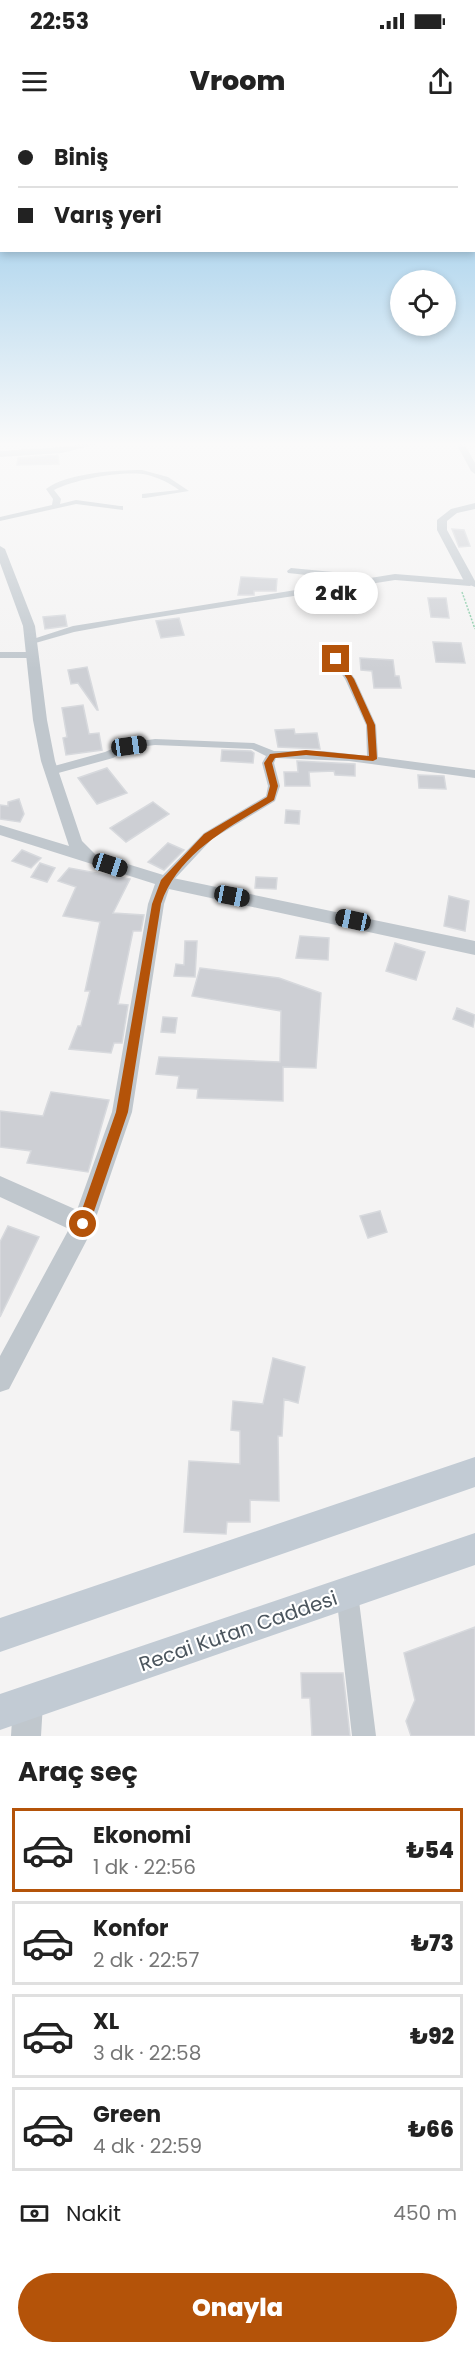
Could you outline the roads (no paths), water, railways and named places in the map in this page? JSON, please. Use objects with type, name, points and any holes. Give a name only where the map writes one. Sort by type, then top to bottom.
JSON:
[{"type":"main road","points":[[0,1635],[475,1472]]},
{"type":"main road","name":"Recai Kutan Caddesi","points":[[14,1707],[475,1549]]},
{"type":"street","points":[[444,518],[442,530],[469,584]]},
{"type":"street","points":[[0,549],[29,626],[40,720],[51,771],[75,843],[92,859]]},
{"type":"street","points":[[291,571],[371,580]]},
{"type":"street","points":[[0,655],[32,648],[73,629],[371,580],[395,577],[436,579],[469,584]]},
{"type":"street","points":[[336,659],[350,679],[371,725],[373,759]]},
{"type":"street","points":[[51,771],[109,755],[129,746],[155,742],[254,746],[272,755],[306,753],[373,759],[415,768],[475,774]]},
{"type":"street","points":[[0,1380],[83,1224],[122,1112],[156,904],[164,882],[208,836],[271,798],[274,786],[268,763],[272,755]]},
{"type":"street","points":[[0,830],[164,882],[475,948]]},
{"type":"street","points":[[0,1186],[83,1224]]},
{"type":"street","points":[[347,1593],[364,1736]]},
{"type":"street","points":[[14,1707],[26,1736]]}]
